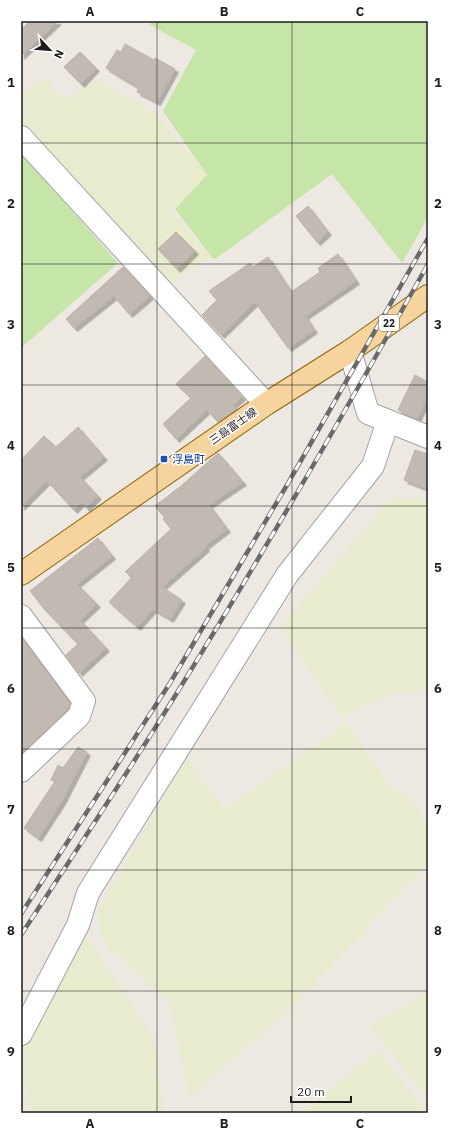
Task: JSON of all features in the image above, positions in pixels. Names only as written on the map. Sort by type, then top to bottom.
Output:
[{"type":"main road","name":"三島富士線","points":[[21,574],[266,404],[350,351],[428,296]]},
{"type":"street","points":[[21,137],[266,404]]},
{"type":"street","points":[[350,351],[368,413],[428,437]]},
{"type":"street","points":[[21,1034],[78,925],[88,893],[287,575],[373,466],[388,421]]},
{"type":"street","points":[[21,616],[84,700],[79,716],[21,771]]},
{"type":"green space","points":[[151,21],[428,21],[428,217],[402,263],[332,174],[214,260],[175,209],[207,175],[163,111],[196,50],[150,25]]},
{"type":"green space","points":[[44,77],[66,100],[96,79],[153,112],[208,175],[171,211],[210,256],[170,285],[21,127],[21,96]]},
{"type":"green space","points":[[21,153],[118,263],[21,348]]},
{"type":"green space","points":[[428,498],[428,691],[396,693],[341,716],[280,627],[390,499]]},
{"type":"green space","points":[[347,723],[391,789],[407,794],[428,824],[428,865],[281,1017],[189,1099],[170,1004],[103,943],[97,912],[187,758],[224,809]]},
{"type":"green space","points":[[87,936],[154,1039],[164,1113],[30,1113],[21,1054]]},
{"type":"green space","points":[[428,991],[428,1100],[370,1026]]},
{"type":"green space","points":[[379,1050],[427,1113],[300,1113]]},
{"type":"building","points":[[30,21],[58,21],[21,56],[21,30]]},
{"type":"building","points":[[125,44],[154,60],[155,58],[175,69],[157,102],[137,92],[139,88],[106,68],[117,50],[121,52]]},
{"type":"building","points":[[80,52],[96,68],[81,84],[64,67]]},
{"type":"building","points":[[308,206],[328,232],[317,242],[296,216]]},
{"type":"building","points":[[176,232],[195,251],[177,269],[158,249]]},
{"type":"building","points":[[338,254],[356,281],[305,316],[314,330],[288,348],[255,302],[221,335],[202,315],[217,300],[209,291],[250,263],[253,267],[268,257],[291,292],[320,272],[318,268]]},
{"type":"building","points":[[123,267],[150,296],[129,314],[114,296],[74,328],[66,319]]},
{"type":"building","points":[[205,356],[242,397],[233,405],[237,409],[218,422],[207,410],[176,439],[163,424],[191,398],[176,384]]},
{"type":"building","points":[[415,375],[428,382],[428,396],[417,419],[398,410]]},
{"type":"building","points":[[78,427],[104,457],[80,477],[98,496],[86,508],[82,502],[74,510],[47,481],[21,507],[21,460],[44,436],[56,447]]},
{"type":"building","points":[[415,450],[428,454],[428,489],[404,480]]},
{"type":"building","points":[[218,453],[243,482],[209,505],[227,529],[205,546],[206,548],[162,587],[182,600],[170,619],[153,609],[137,627],[109,602],[133,576],[125,572],[171,529],[163,519],[165,518],[155,506],[181,486]]},
{"type":"building","points":[[98,538],[112,556],[77,584],[97,604],[80,620],[106,648],[79,673],[66,655],[78,644],[45,610],[30,591]]},
{"type":"building","points":[[21,637],[70,703],[68,709],[21,754]]},
{"type":"building","points":[[78,747],[87,752],[62,801],[38,838],[24,828],[55,781],[51,780],[58,765],[63,768]]},
{"type":"railway","points":[[21,914],[170,683],[287,485],[428,238]]},
{"type":"railway","points":[[21,935],[103,809],[215,631],[308,475],[428,264]]},
{"type":"place","name":"浮島町","points":[[164,459]]}]
